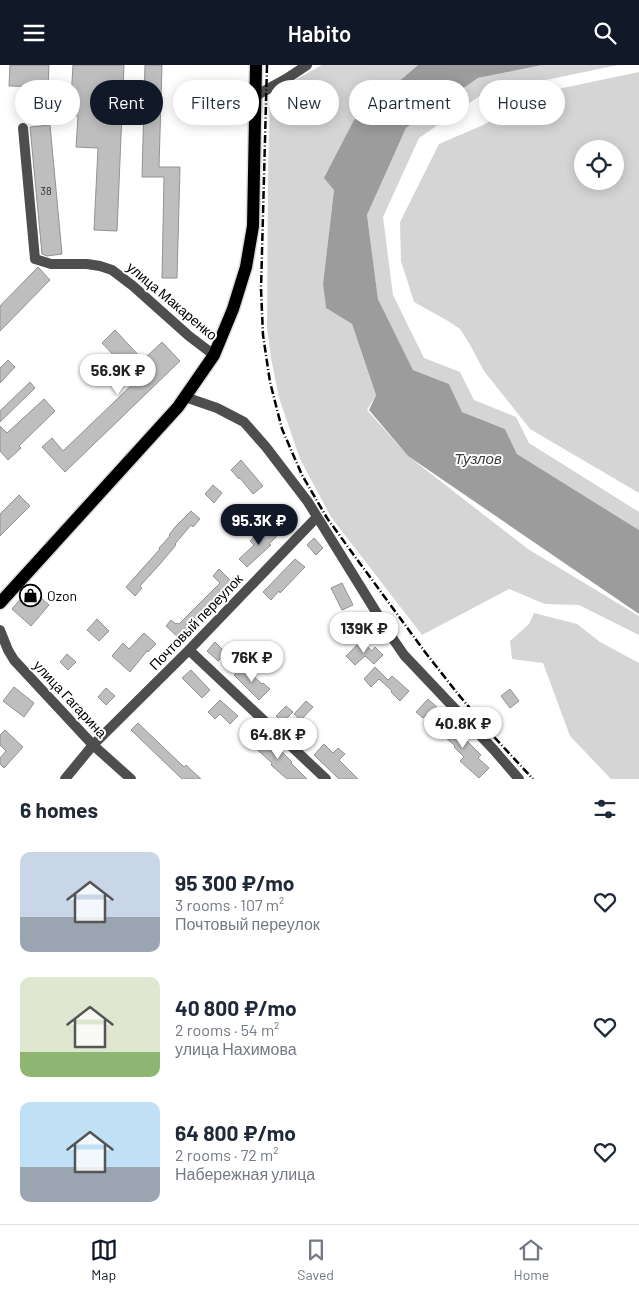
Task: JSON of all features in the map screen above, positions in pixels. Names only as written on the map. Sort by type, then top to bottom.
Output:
[{"type":"main road","name":"улица Макаренко","points":[[256,65],[256,80]]},
{"type":"main road","name":"улица Макаренко","points":[[0,603],[178,407],[214,355],[233,309],[246,267],[253,226],[256,125]]},
{"type":"street","points":[[259,94],[307,65]]},
{"type":"street","name":"улица Макаренко","points":[[23,128],[35,259],[51,264],[87,264],[112,270],[214,355]]},
{"type":"street","points":[[185,397],[217,408],[244,422],[308,502],[404,655],[519,779]]},
{"type":"street","name":"Почтовый переулок","points":[[65,779],[93,745],[189,650],[317,517]]},
{"type":"street","name":"улица Гагарина","points":[[0,630],[14,660],[93,745],[131,779]]},
{"type":"street","points":[[189,650],[326,779]]},
{"type":"shaded area","points":[[322,65],[418,65],[401,80],[349,80],[349,125],[353,125],[334,190],[323,284],[326,308],[352,324],[376,395],[367,410],[408,456],[528,549],[639,616],[639,635],[579,605],[545,604],[509,589],[422,635],[331,517],[300,459],[279,398],[267,328],[269,125],[339,125],[339,80],[295,80]]},
{"type":"shaded area","points":[[542,65],[618,65],[546,80],[479,80],[479,96],[469,103],[469,84],[478,78]]},
{"type":"shaded area","points":[[639,72],[639,493],[530,429],[484,371],[460,329],[414,302],[401,261],[400,222],[439,144],[483,125],[565,125],[565,88]]},
{"type":"shaded area","points":[[410,125],[438,125],[419,138],[383,217],[393,295],[424,358],[460,372],[474,400],[516,417],[529,443],[639,512],[639,530],[517,454],[505,429],[462,412],[449,384],[413,370],[378,299],[367,215],[406,128]]},
{"type":"shaded area","points":[[534,613],[577,624],[600,642],[639,663],[639,779],[611,779],[570,736],[543,663],[512,659],[510,641],[529,624]]},
{"type":"water","name":"Тузлов","points":[[418,65],[542,65],[478,78],[469,84],[469,80],[401,80]]},
{"type":"water","name":"Тузлов","points":[[351,125],[410,125],[406,128],[367,215],[378,299],[413,370],[449,384],[462,412],[505,429],[517,454],[639,530],[639,614],[408,456],[369,410],[376,395],[352,324],[326,308],[323,284],[334,190],[324,178]]},
{"type":"building","points":[[10,65],[49,65],[48,80],[15,80],[15,86],[9,86]]},
{"type":"building","points":[[73,65],[124,65],[123,80],[90,80],[90,125],[121,125],[117,231],[94,230],[98,148],[76,147],[77,125],[80,125],[80,80],[72,80]]},
{"type":"building","points":[[145,65],[162,65],[162,80],[145,80]]},
{"type":"building","points":[[50,125],[62,254],[47,256],[42,254],[30,127]]},
{"type":"building","points":[[143,125],[160,125],[159,167],[180,167],[177,278],[162,278],[164,177],[142,177]]},
{"type":"building","points":[[38,267],[50,280],[0,331],[0,306]]},
{"type":"building","points":[[115,330],[143,360],[162,342],[180,361],[65,472],[42,447],[52,438],[63,451],[137,380],[102,343]]},
{"type":"building","points":[[8,360],[15,367],[0,383],[0,368]]},
{"type":"building","points":[[30,382],[35,388],[0,422],[0,411]]},
{"type":"building","points":[[44,399],[55,411],[19,446],[21,448],[8,460],[0,451],[0,426],[7,433]]},
{"type":"building","points":[[241,460],[263,486],[253,494],[231,470]]},
{"type":"building","points":[[213,485],[222,493],[214,503],[205,494]]},
{"type":"building","points":[[19,495],[30,506],[0,536],[0,514]]},
{"type":"building","points":[[191,511],[200,519],[193,527],[191,525],[140,586],[142,588],[135,596],[126,587],[160,549],[176,526]]},
{"type":"building","points":[[270,527],[278,535],[269,544],[271,545],[247,567],[239,559],[254,545],[250,541],[258,532],[261,536]]},
{"type":"building","points":[[314,538],[323,548],[316,555],[307,545]]},
{"type":"building","points":[[295,559],[305,567],[271,600],[263,592]]},
{"type":"building","points":[[219,569],[233,583],[180,639],[166,626],[171,620],[179,624],[220,583],[213,576]]},
{"type":"building","points":[[342,583],[353,605],[342,610],[331,588]]},
{"type":"building","points":[[30,588],[49,605],[31,626],[12,609]]},
{"type":"building","points":[[357,617],[361,626],[350,632],[345,623]]},
{"type":"building","points":[[97,619],[109,631],[99,641],[87,630]]},
{"type":"building","points":[[144,633],[156,644],[147,651],[130,672],[112,656],[123,643],[129,649]]},
{"type":"building","points":[[361,641],[372,651],[375,647],[383,655],[374,664],[365,656],[355,665],[346,656]]},
{"type":"building","points":[[215,642],[226,653],[218,661],[207,651]]},
{"type":"building","points":[[67,654],[76,662],[68,670],[60,662]]},
{"type":"building","points":[[242,666],[270,689],[259,700],[234,675]]},
{"type":"building","points":[[375,667],[388,680],[392,676],[409,691],[400,701],[379,679],[371,687],[364,679]]},
{"type":"building","points":[[191,670],[210,690],[202,698],[182,678]]},
{"type":"building","points":[[14,687],[34,703],[24,717],[3,701]]},
{"type":"building","points":[[106,688],[115,696],[106,705],[98,697]]},
{"type":"building","points":[[510,689],[519,701],[510,708],[501,696]]},
{"type":"building","points":[[428,699],[439,709],[434,715],[430,711],[423,718],[416,712]]},
{"type":"building","points":[[220,700],[238,716],[230,724],[220,714],[215,719],[208,712]]},
{"type":"building","points":[[306,701],[313,707],[301,720],[294,714]]},
{"type":"building","points":[[286,706],[293,712],[283,722],[276,716]]},
{"type":"building","points":[[445,719],[481,755],[478,758],[489,768],[479,778],[460,761],[464,757],[455,746],[435,730]]},
{"type":"building","points":[[138,723],[184,767],[186,765],[201,779],[182,779],[131,730]]},
{"type":"building","points":[[307,725],[314,732],[304,742],[297,736]]},
{"type":"building","points":[[5,730],[23,747],[4,768],[0,764],[0,758],[6,751],[0,745],[0,735]]},
{"type":"building","points":[[260,734],[267,740],[263,744],[278,757],[282,752],[307,779],[287,779],[271,765],[272,763],[251,744]]},
{"type":"building","points":[[324,744],[333,753],[338,748],[345,754],[339,760],[358,779],[339,779],[314,755]]},
{"type":"railway","points":[[267,65],[261,289],[263,335],[270,382],[282,429],[302,475],[327,518],[458,694],[533,779]]},
{"type":"place","name":"Ozon","points":[[31,596]]}]
